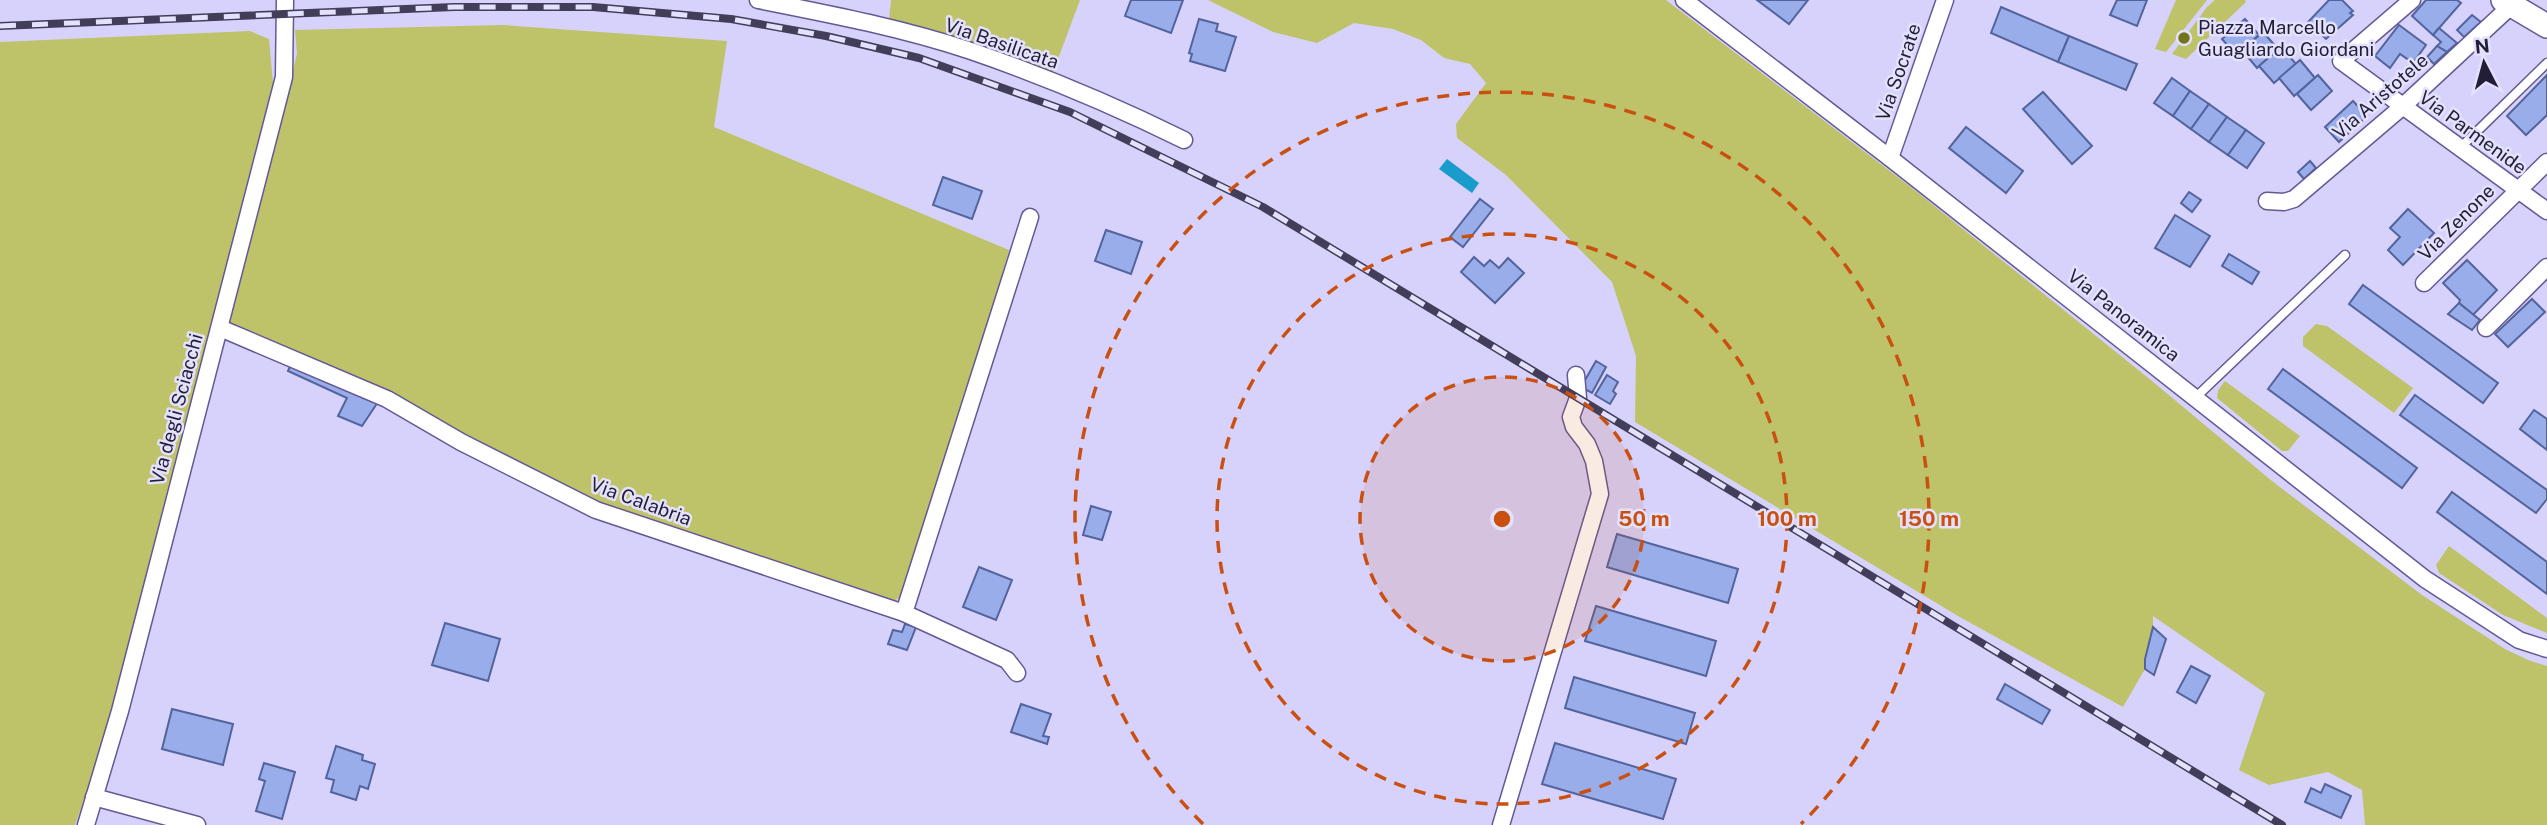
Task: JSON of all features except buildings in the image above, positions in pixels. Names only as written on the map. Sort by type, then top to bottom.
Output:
[{"type":"main road","points":[[2507,2],[2547,26]]},
{"type":"street","name":"Via degli Sciacchi","points":[[86,825],[120,711],[284,77],[285,0]]},
{"type":"street","name":"Via Basilicata","points":[[758,0],[866,22],[971,51],[1113,106],[1184,140]]},
{"type":"street","name":"Via Panoramica","points":[[1684,0],[1890,158],[2425,579],[2519,640],[2547,649]]},
{"type":"street","name":"Via Socrate","points":[[1890,158],[1945,0]]},
{"type":"street","name":"Via Parmenide","points":[[2412,0],[2341,61],[2547,211]]},
{"type":"street","name":"Via Aristotele","points":[[2267,201],[2284,202],[2294,199],[2402,107],[2507,2]]},
{"type":"street","name":"Via Zenone","points":[[2424,283],[2547,162]]},
{"type":"street","points":[[904,612],[1030,217]]},
{"type":"street","points":[[2486,328],[2547,267]]},
{"type":"street","name":"Via Calabria","points":[[220,328],[387,399],[461,442],[596,510],[904,612],[1007,660],[1017,673]]},
{"type":"street","points":[[1501,825],[1600,494],[1594,461],[1571,417],[1578,398],[1576,375]]},
{"type":"street","points":[[94,797],[197,825]]},
{"type":"lane","points":[[2461,147],[2547,63]]},
{"type":"lane","points":[[2195,398],[2345,255]]},
{"type":"green space","points":[[891,0],[1080,0],[1052,75],[889,20]]},
{"type":"green space","points":[[1208,0],[1666,0],[1912,188],[2272,481],[2422,595],[2505,649],[2547,666],[2547,825],[2365,825],[2362,790],[2328,772],[2269,785],[2239,770],[2265,693],[2153,616],[2145,669],[2123,707],[1958,616],[1635,422],[1636,356],[1612,282],[1506,175],[1457,138],[1456,124],[1486,83],[1470,64],[1444,58],[1421,40],[1393,29],[1354,23],[1317,43],[1273,32]]},
{"type":"green space","points":[[2176,0],[2207,0],[2166,52],[2155,49]]},
{"type":"green space","points":[[2215,0],[2246,2],[2186,59],[2172,54],[2207,7]]},
{"type":"green space","points":[[502,25],[727,41],[714,127],[1009,250],[902,597],[890,602],[808,571],[604,508],[235,329],[229,323],[297,54],[295,30]]},
{"type":"green space","points":[[250,31],[269,39],[273,83],[103,745],[75,825],[0,825],[0,42]]},
{"type":"green space","points":[[2316,324],[2327,326],[2413,388],[2394,413],[2303,346],[2303,337]]},
{"type":"green space","points":[[2225,381],[2300,436],[2288,451],[2282,451],[2217,398],[2218,390]]},
{"type":"green space","points":[[2449,546],[2547,618],[2547,633],[2503,615],[2439,573],[2436,565]]},
{"type":"water","points":[[1447,159],[1479,183],[1472,193],[1439,169]]},
{"type":"railway","points":[[0,26],[454,7],[593,7],[731,19],[826,36],[919,58],[1070,112],[1263,207],[2282,825]]},
{"type":"place","name":"Piazza Marcello Guagliardo Giordani","points":[[2184,38]]}]
